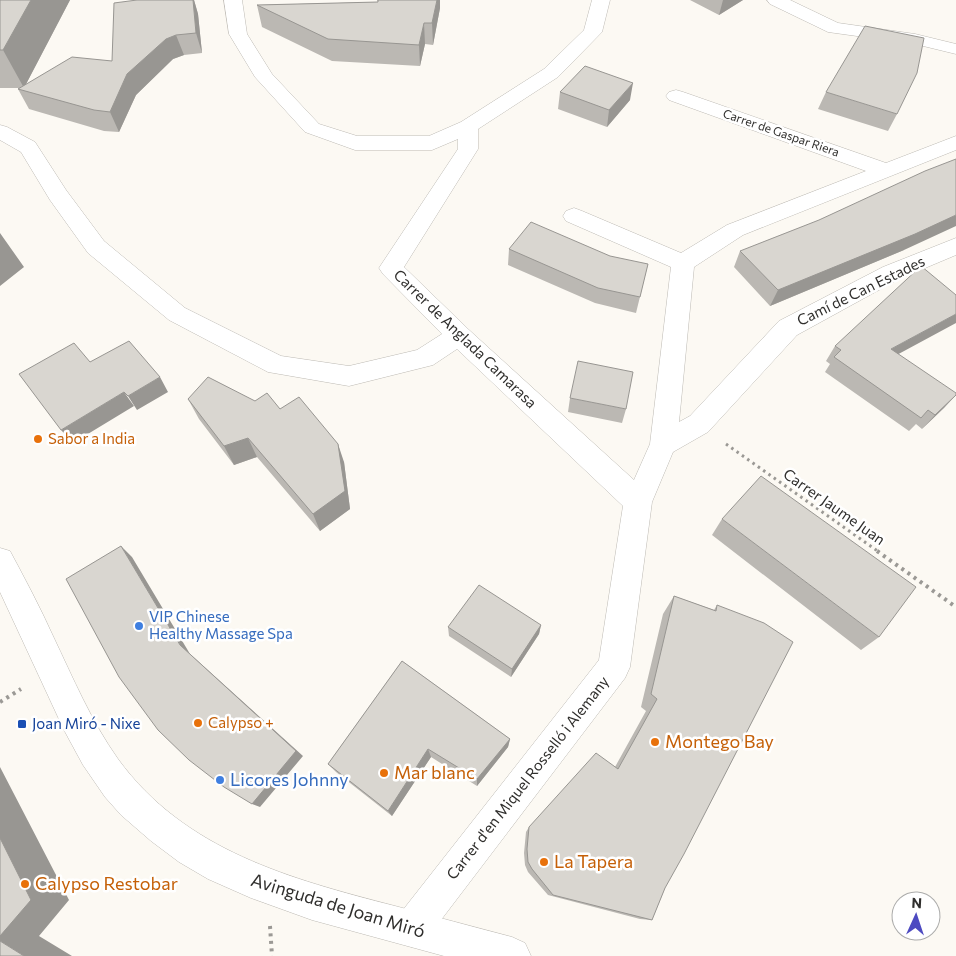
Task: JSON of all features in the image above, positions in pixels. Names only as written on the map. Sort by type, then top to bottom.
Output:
[{"type":"street","points":[[233,0],[238,34],[264,77],[312,128],[355,144],[432,143],[468,126],[551,73],[593,32],[601,0]]},
{"type":"street","points":[[776,0],[834,28],[915,39],[956,48]]},
{"type":"street","name":"Carrer de Gaspar Riera","points":[[676,96],[885,170]]},
{"type":"street","name":"Carrer de Anglada Camarasa","points":[[468,126],[468,149],[391,268],[458,336],[638,502]]},
{"type":"street","points":[[0,131],[28,147],[58,195],[96,247],[177,314],[277,365],[350,376],[424,358],[458,336]]},
{"type":"street","points":[[574,216],[683,264],[735,230],[956,143]]},
{"type":"street","name":"Camí de Can Estades","points":[[663,444],[699,424],[788,328],[891,273],[956,246]]},
{"type":"street","name":"Carrer d'en Miquel Rosselló i Alemany","points":[[412,928],[614,667],[638,502],[663,444],[683,264]]},
{"type":"street","name":"Avinguda de Joan Miró","points":[[0,561],[41,644],[61,690],[86,738],[117,785],[146,815],[181,843],[221,868],[267,888],[341,911],[412,928],[512,956]]},
{"type":"path","name":"Carrer Jaume Juan","points":[[699,424],[956,608]]},
{"type":"building","points":[[0,0],[31,0],[3,50],[0,50]]},
{"type":"building","points":[[137,0],[193,0],[196,33],[176,35],[166,39],[127,74],[110,112],[94,110],[18,89],[72,57],[112,61],[114,3]]},
{"type":"building","points":[[378,0],[437,0],[432,23],[424,23],[419,45],[328,39],[257,5],[378,2]]},
{"type":"building","points":[[865,26],[924,38],[917,73],[897,114],[826,92]]},
{"type":"building","points":[[585,66],[633,83],[609,110],[560,92]]},
{"type":"building","points":[[956,159],[956,215],[915,234],[778,290],[740,251],[819,220],[925,171]]},
{"type":"building","points":[[531,222],[610,256],[648,264],[640,297],[598,288],[509,249]]},
{"type":"building","points":[[921,266],[956,295],[956,314],[891,349],[956,393],[956,395],[935,415],[928,410],[921,418],[834,357],[841,350],[835,346]]},
{"type":"building","points":[[129,341],[160,377],[128,396],[124,392],[61,430],[19,374],[74,343],[90,362]]},
{"type":"building","points":[[578,361],[633,372],[626,409],[570,398]]},
{"type":"building","points":[[208,377],[255,401],[267,393],[280,409],[299,397],[338,444],[345,491],[313,514],[248,438],[224,446],[188,399]]},
{"type":"building","points":[[761,476],[916,587],[879,637],[722,519]]},
{"type":"building","points":[[121,546],[180,645],[296,751],[252,804],[224,787],[189,760],[158,730],[119,677],[66,579]]},
{"type":"building","points":[[479,585],[541,625],[512,669],[448,627]]},
{"type":"building","points":[[674,596],[716,611],[717,605],[764,623],[793,642],[665,888],[652,920],[553,895],[528,862],[527,849],[529,827],[596,753],[618,769],[657,699],[651,694]]},
{"type":"building","points":[[402,661],[510,739],[477,779],[428,749],[388,811],[328,764]]},
{"type":"building","points":[[0,838],[31,900],[0,936]]},
{"type":"building","points":[[0,941],[24,956],[0,956]]},
{"type":"place","name":"Sabor a India","points":[[38,439]]},
{"type":"place","name":"VIP Chinese Healthy Massage Spa","points":[[139,626]]},
{"type":"place","name":"Calypso +","points":[[198,723]]},
{"type":"place","name":"Joan Miró - Nixe","points":[[22,724]]},
{"type":"place","name":"Montego Bay","points":[[655,742]]},
{"type":"place","name":"Mar blanc","points":[[384,773]]},
{"type":"place","name":"Licores Johnny","points":[[220,780]]},
{"type":"place","name":"La Tapera","points":[[544,862]]},
{"type":"place","name":"Calypso Restobar","points":[[25,884]]}]
